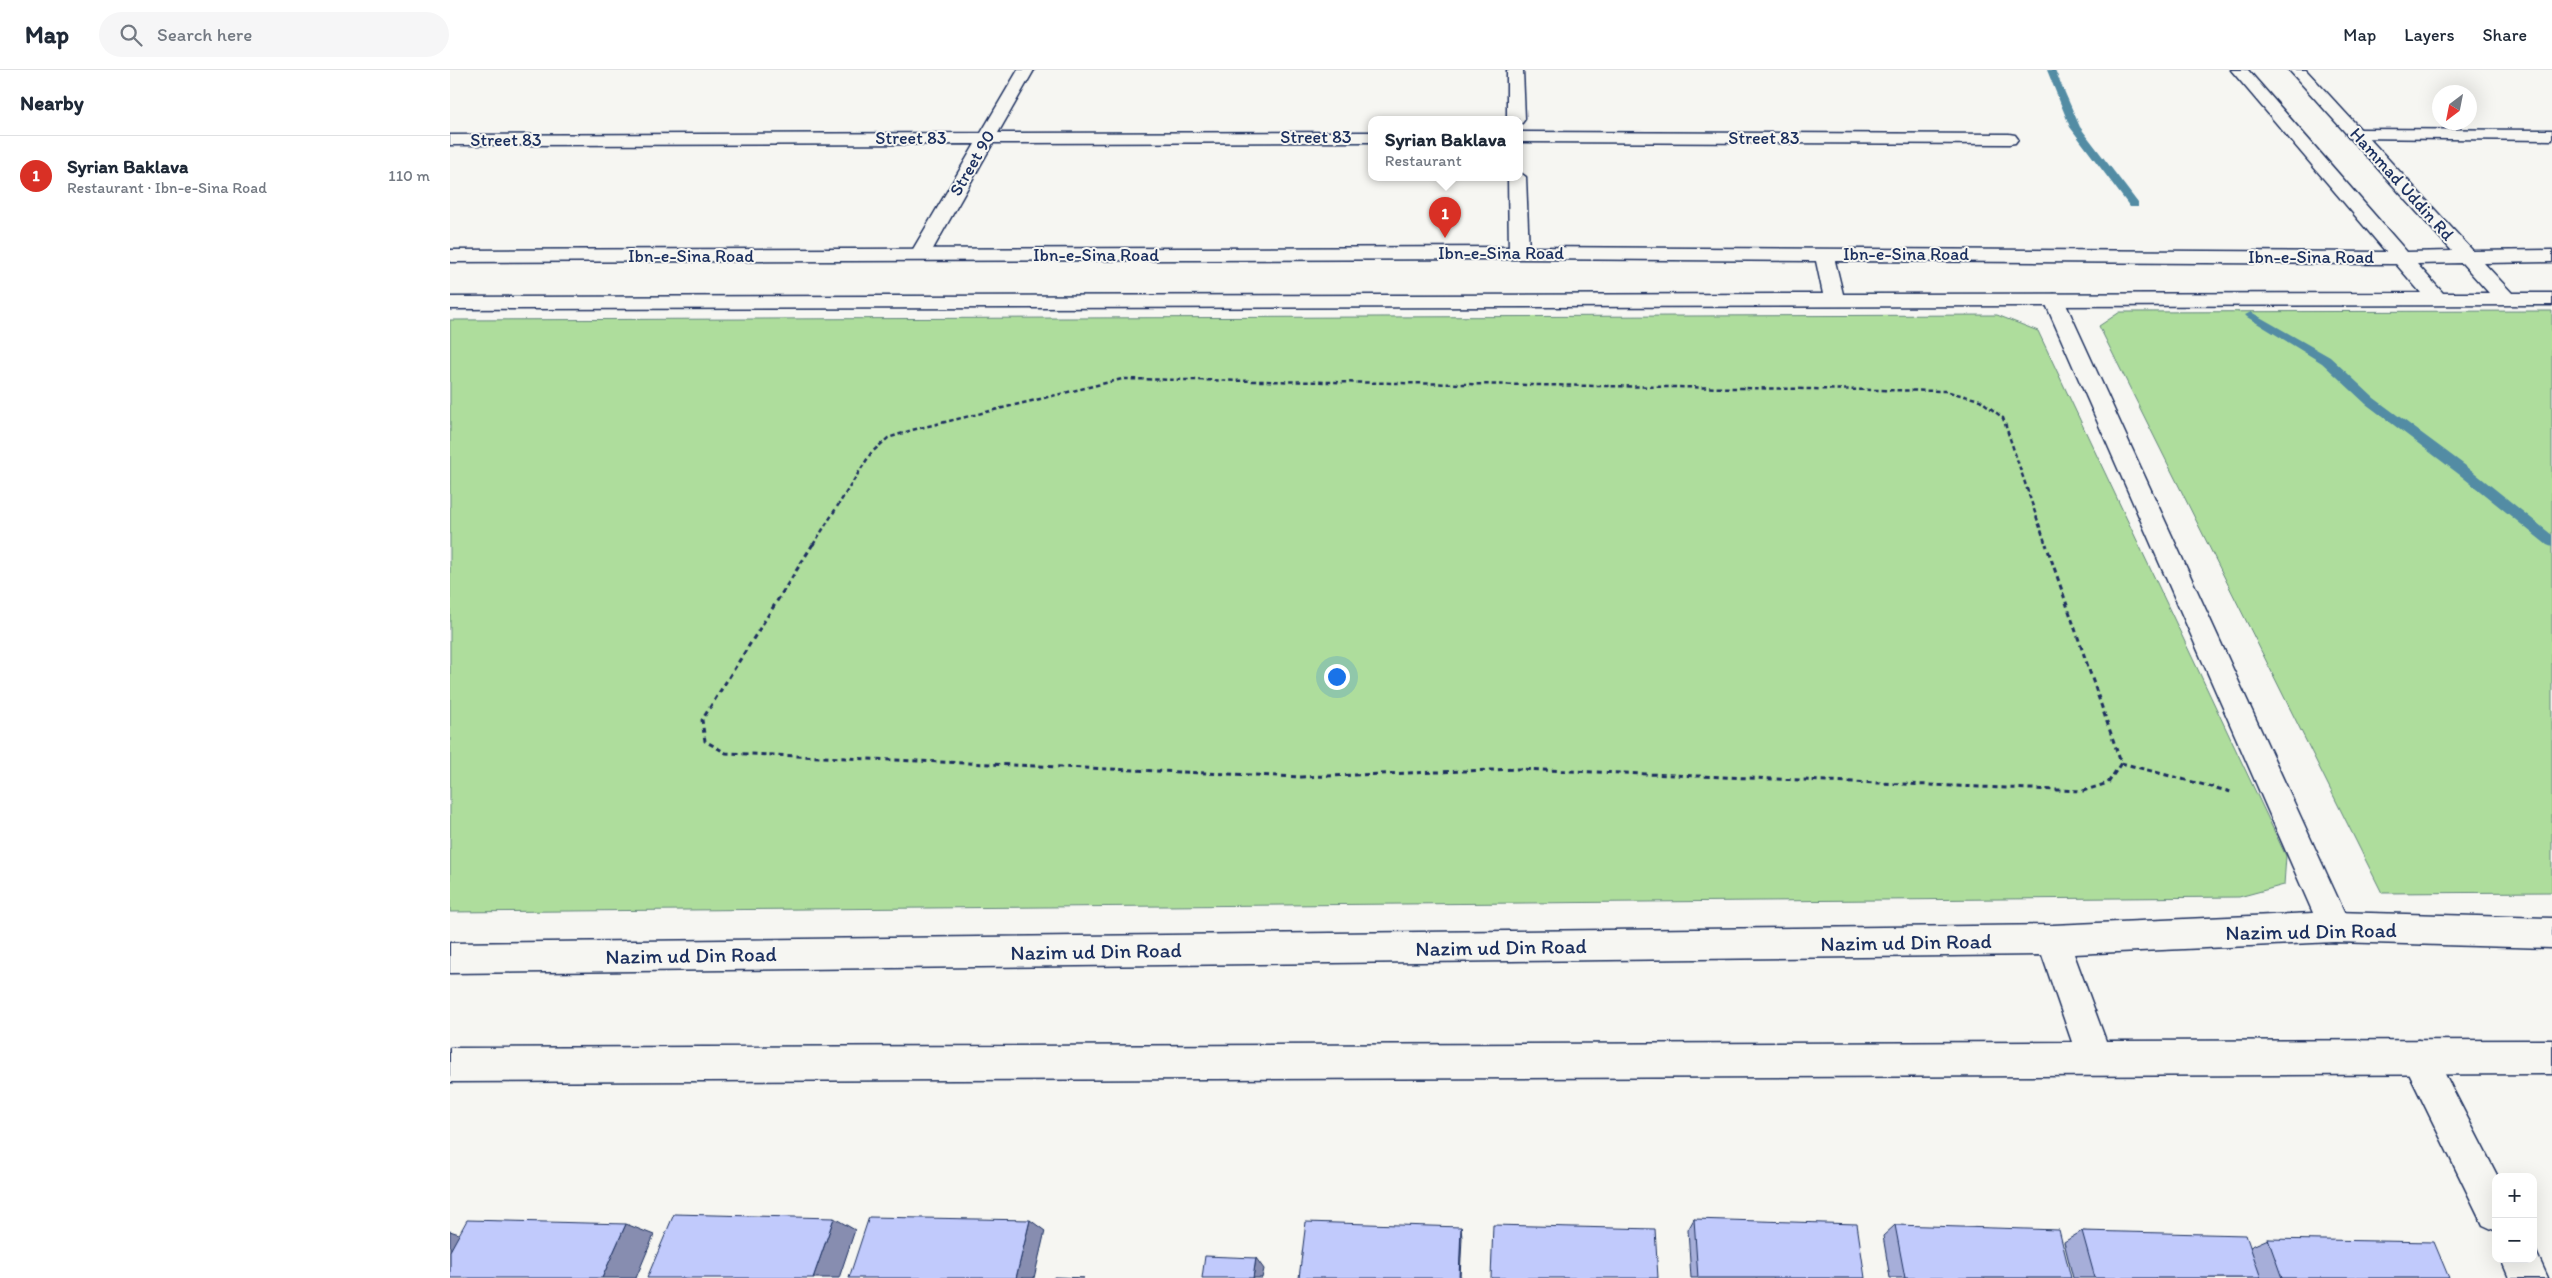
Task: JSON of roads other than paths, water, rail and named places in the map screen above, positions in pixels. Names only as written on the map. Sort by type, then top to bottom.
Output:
[{"type":"main road","name":"Street 90","points":[[919,256],[1026,70]]},
{"type":"main road","points":[[1516,70],[1516,116]]},
{"type":"main road","points":[[2239,70],[2437,299]]},
{"type":"main road","name":"Hammad Uddin Rd","points":[[2297,70],[2506,299]]},
{"type":"main road","points":[[2355,134],[2552,135]]},
{"type":"main road","name":"Street 83","points":[[450,140],[1368,137]]},
{"type":"main road","name":"Street 83","points":[[1523,137],[2009,139]]},
{"type":"main road","points":[[1517,181],[1519,253]]},
{"type":"main road","name":"Ibn-e-Sina Road","points":[[450,256],[1519,253],[2401,258],[2552,256]]},
{"type":"main road","points":[[1824,254],[1834,300]]},
{"type":"main road","name":"Ibn-e-Sina Road","points":[[450,303],[2552,299]]},
{"type":"main road","points":[[2054,300],[2335,927]]},
{"type":"main road","name":"Nazim ud Din Road","points":[[450,958],[2053,940],[2335,927],[2552,933]]},
{"type":"main road","points":[[2053,940],[2095,1059]]},
{"type":"main road","points":[[2418,1057],[2492,1204]]},
{"type":"main road","points":[[450,1065],[2552,1057]]},
{"type":"main road","points":[[2522,1263],[2529,1278]]},
{"type":"waterway","points":[[2051,70],[2075,127],[2134,205]]},
{"type":"waterway","points":[[2251,315],[2326,360],[2370,401],[2465,472],[2552,542]]},
{"type":"place","name":"Syrian Baklava","points":[[1445,238]]}]
